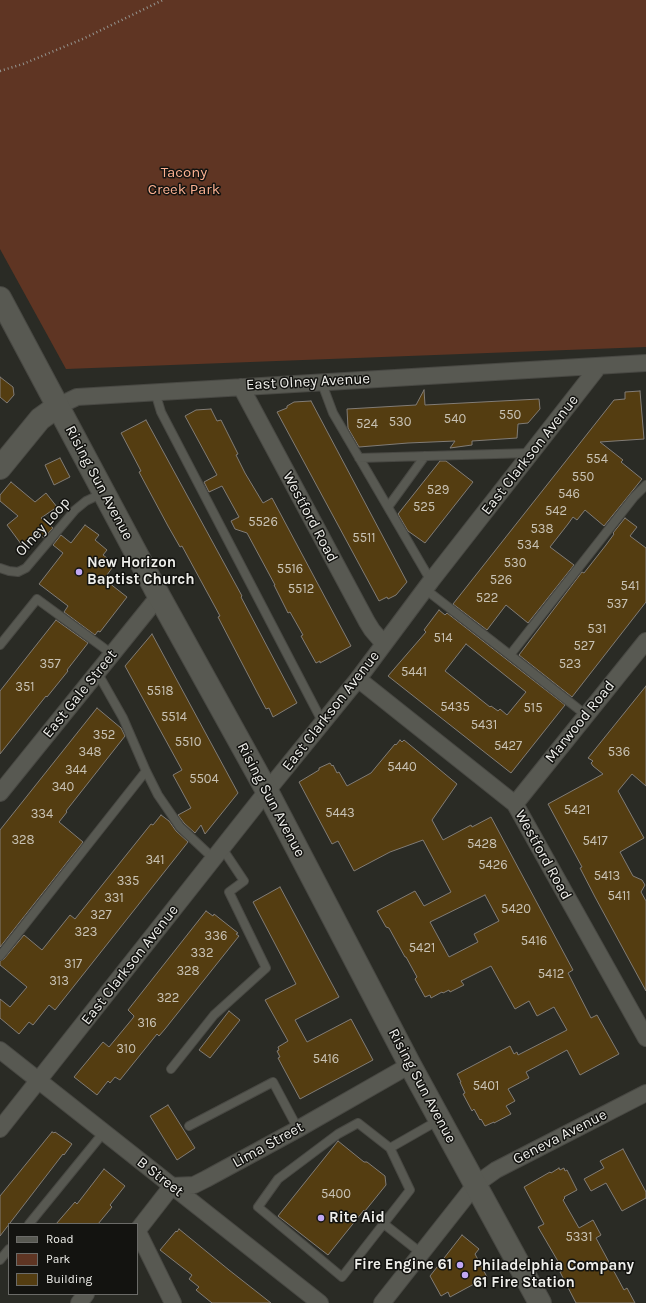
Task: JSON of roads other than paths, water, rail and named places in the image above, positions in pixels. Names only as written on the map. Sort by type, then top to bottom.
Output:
[{"type":"main road","name":"Rising Sun Avenue","points":[[3,311],[58,406],[159,596],[267,791],[410,1065],[540,1303]]},
{"type":"main road","name":"East Olney Avenue","points":[[0,468],[40,418],[58,406]]},
{"type":"street","name":"East Olney Avenue","points":[[58,406],[77,396],[646,363]]},
{"type":"street","name":"East Clarkson Avenue","points":[[0,1128],[267,791],[358,679],[428,585],[599,366]]},
{"type":"street","name":"Westford Road","points":[[241,386],[367,622],[384,644]]},
{"type":"street","name":"East Gale Street","points":[[0,793],[159,596]]},
{"type":"street","name":"Marwood Road","points":[[515,804],[646,640]]},
{"type":"street","name":"Westford Road","points":[[358,679],[515,804],[646,1038]]},
{"type":"street","name":"B Street","points":[[0,1050],[320,1303]]},
{"type":"street","name":"Lima Street","points":[[172,1186],[194,1185],[298,1129],[410,1065]]},
{"type":"street","name":"Geneva Avenue","points":[[382,1303],[475,1185],[496,1170],[646,1093]]},
{"type":"street","points":[[138,1229],[172,1186]]},
{"type":"street","points":[[138,1232],[173,1303]]},
{"type":"street","points":[[79,1303],[85,1295]]},
{"type":"lane","points":[[321,382],[333,413],[388,506],[428,585],[510,655],[586,715]]},
{"type":"lane","points":[[155,392],[161,412],[323,723]]},
{"type":"lane","points":[[359,458],[531,453]]},
{"type":"lane","points":[[388,506],[425,456]]},
{"type":"lane","points":[[510,655],[634,497],[646,485]]},
{"type":"lane","name":"Olney Loop","points":[[0,568],[18,572],[26,568],[75,510],[86,501],[104,492]]},
{"type":"lane","points":[[0,645],[37,599],[112,654]]},
{"type":"lane","points":[[98,672],[124,718],[146,771],[158,795],[180,827],[218,853],[244,881],[229,892],[266,968],[214,1015],[170,1070]]},
{"type":"lane","points":[[0,956],[146,771]]},
{"type":"lane","points":[[189,1126],[274,1082],[298,1129]]},
{"type":"lane","points":[[390,1148],[440,1119]]},
{"type":"lane","points":[[358,1123],[390,1148],[410,1190],[384,1224],[342,1277],[258,1207],[278,1178],[338,1134],[358,1123]]},
{"type":"lane","points":[[30,1223],[104,1132]]},
{"type":"lane","points":[[384,1224],[421,1253]]},
{"type":"lane","points":[[0,1260],[8,1250]]},
{"type":"place","name":"New Horizon Baptist Church","points":[[79,572]]},
{"type":"place","name":"Rite Aid","points":[[321,1218]]},
{"type":"place","name":"Fire Engine 61","points":[[460,1265]]},
{"type":"place","name":"Philadelphia Company 61 Fire Station","points":[[465,1275]]},
{"type":"park label","name":"Tacony Creek Park","points":[[184,182]]}]
